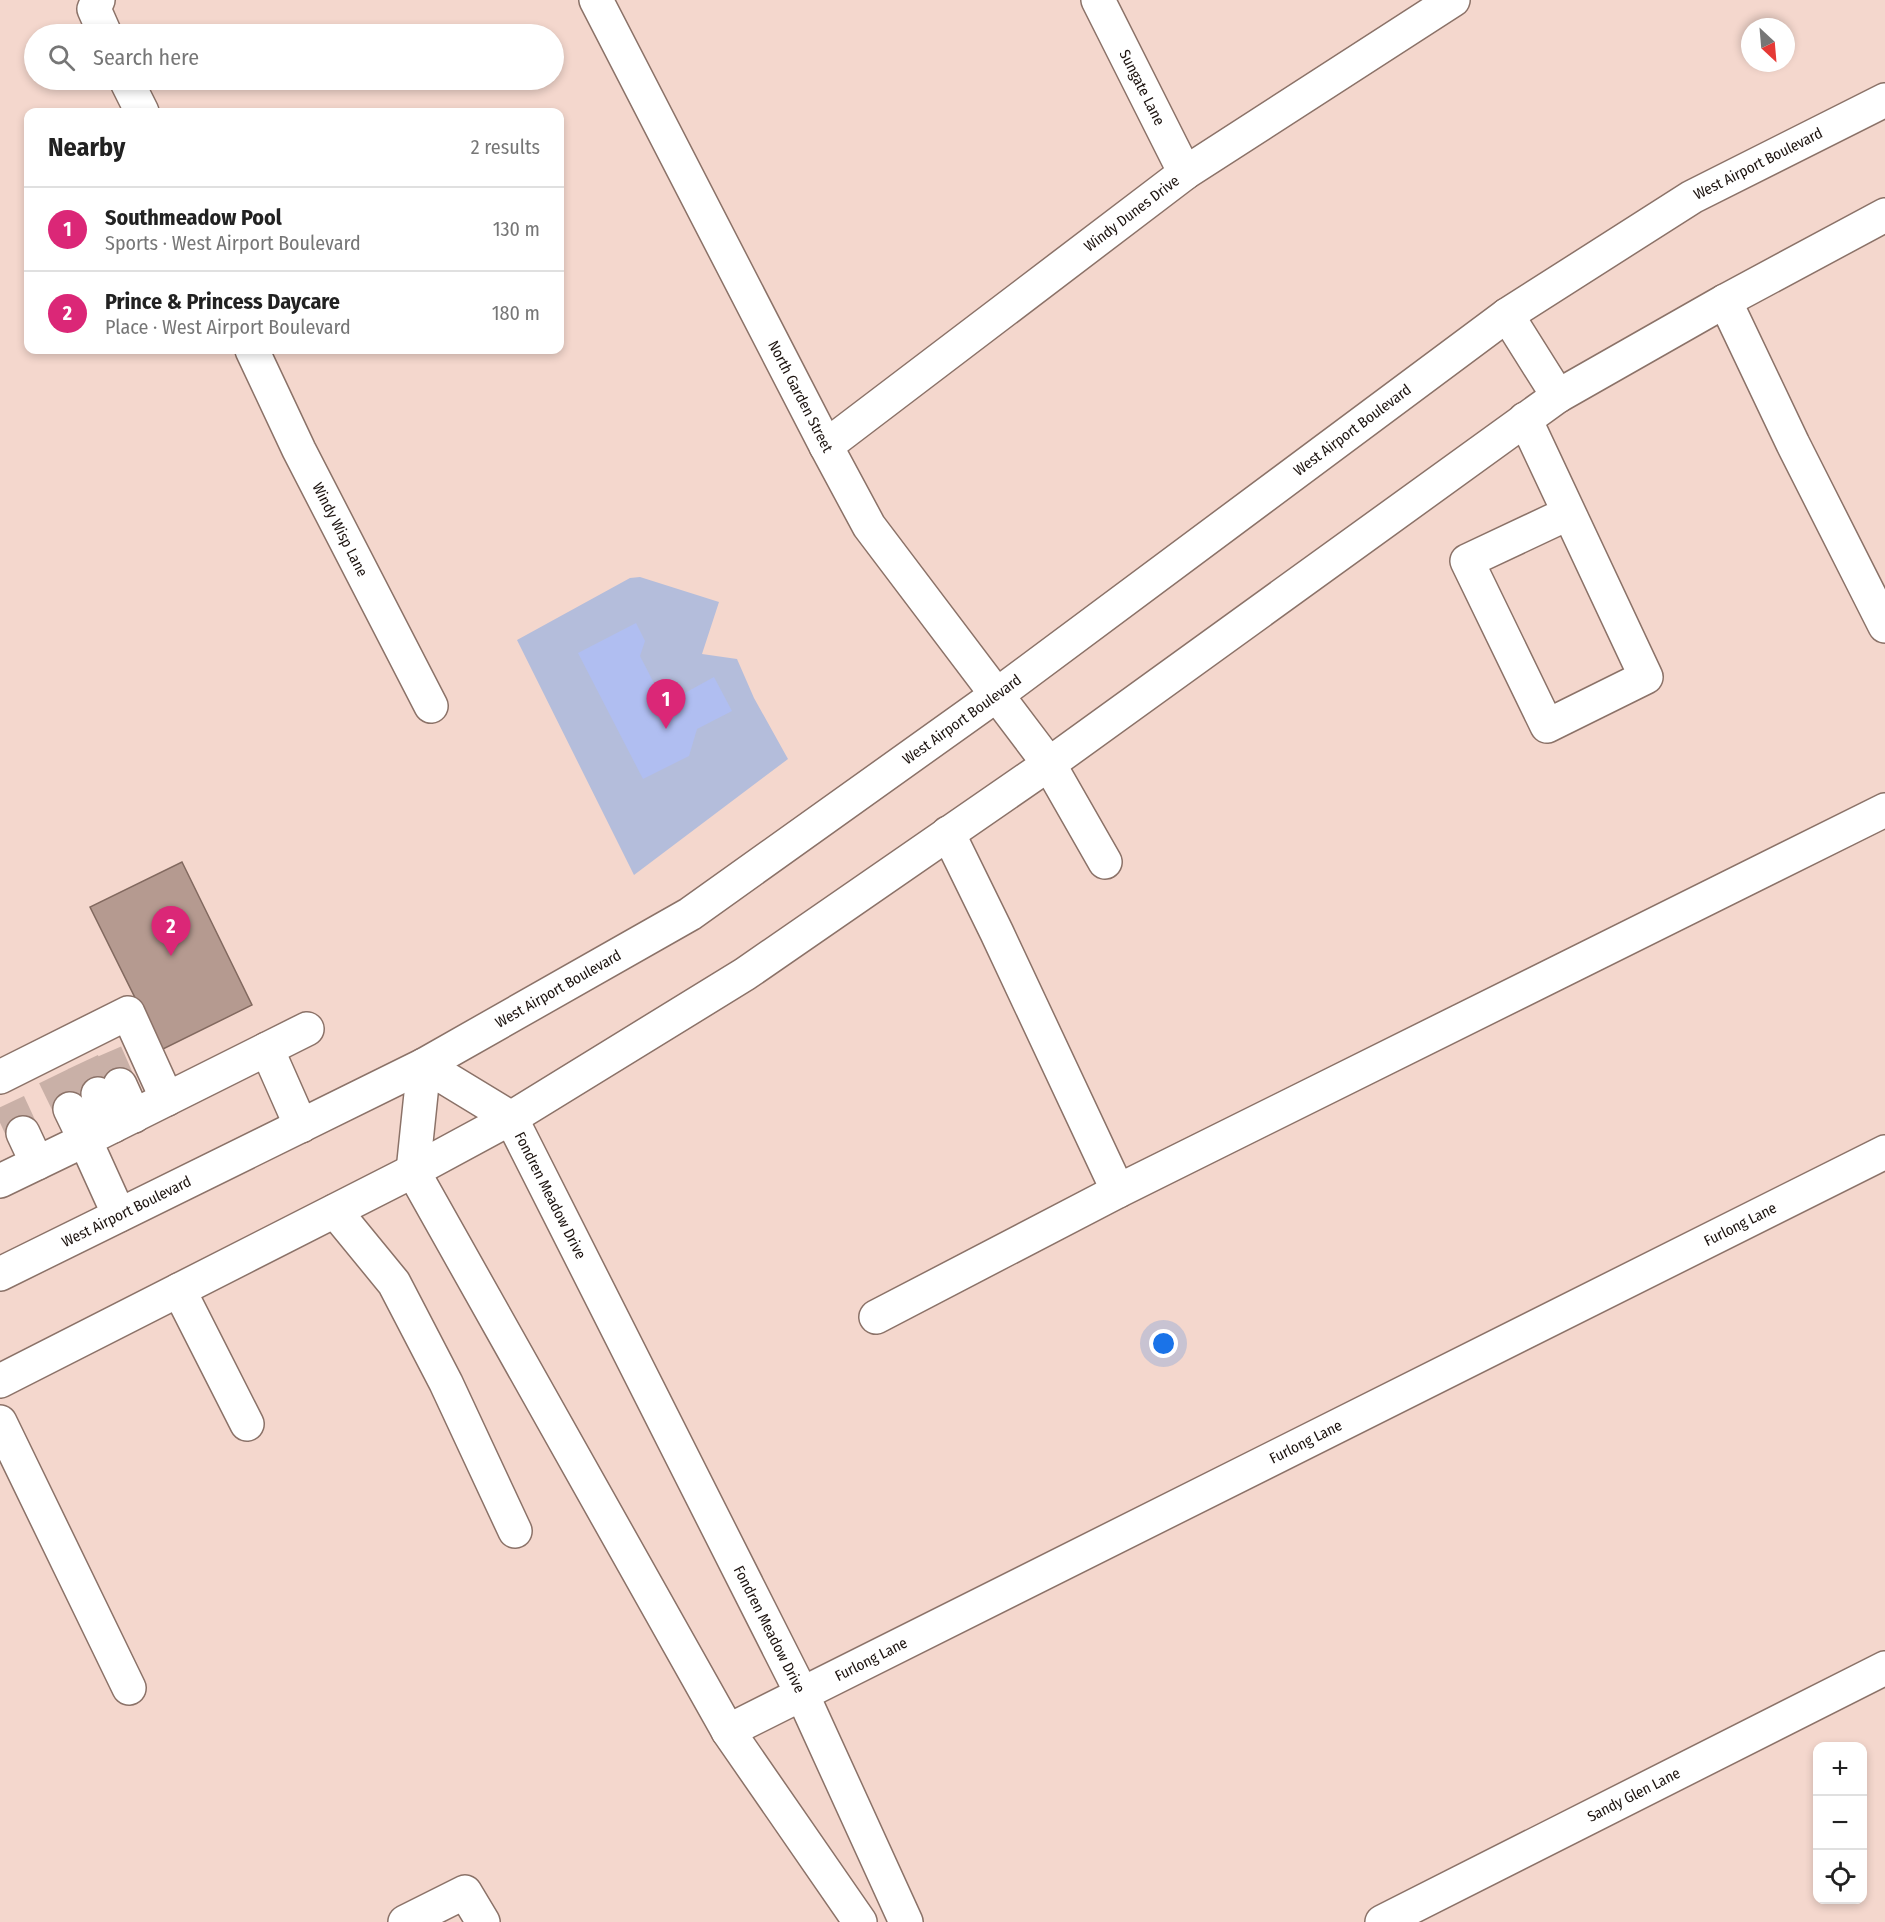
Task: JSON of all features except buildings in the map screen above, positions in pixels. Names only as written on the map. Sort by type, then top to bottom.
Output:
[{"type":"street","points":[[98,0],[94,9],[101,24]]},
{"type":"street","name":"North Garden Street","points":[[596,0],[826,446],[870,526],[1049,764],[1105,862]]},
{"type":"street","name":"Sungate Lane","points":[[1098,0],[1185,173]]},
{"type":"street","name":"Windy Dunes Drive","points":[[826,446],[1185,173],[1453,0]]},
{"type":"street","points":[[131,90],[140,108]]},
{"type":"street","name":"West Airport Boulevard","points":[[0,1274],[424,1065],[690,914],[998,694],[1507,315],[1692,197],[1885,100]]},
{"type":"street","points":[[0,1381],[413,1171],[510,1119],[745,974],[1049,764],[1558,396],[1725,301],[1885,215]]},
{"type":"street","points":[[1725,301],[1793,444],[1885,626]]},
{"type":"street","points":[[1507,315],[1558,396]]},
{"type":"street","name":"Windy Wisp Lane","points":[[254,354],[299,450],[431,706]]},
{"type":"street","points":[[1525,419],[1646,677],[1547,726],[1467,561],[1569,513]]},
{"type":"street","points":[[876,1317],[1118,1191],[1885,810]]},
{"type":"street","points":[[948,833],[998,933],[1118,1191]]},
{"type":"street","points":[[3,1088],[89,1046],[128,1013],[167,1099]]},
{"type":"street","points":[[11,1170],[111,1127],[307,1029]]},
{"type":"street","points":[[267,1049],[302,1126]]},
{"type":"street","points":[[424,1065],[413,1171],[728,1731],[860,1922]]},
{"type":"street","name":"Fondren Meadow Drive","points":[[424,1065],[510,1119],[802,1694],[906,1922]]},
{"type":"street","points":[[111,1127],[96,1096],[111,1127],[119,1215]]},
{"type":"street","points":[[11,1170],[22,1133]]},
{"type":"street","name":"Furlong Lane","points":[[728,1731],[1885,1152]]},
{"type":"street","points":[[335,1211],[394,1283],[446,1383],[515,1531]]},
{"type":"street","points":[[179,1290],[247,1424]]},
{"type":"street","points":[[0,1422],[129,1688]]},
{"type":"street","name":"Sandy Glen Lane","points":[[1382,1922],[1885,1668]]},
{"type":"street","points":[[405,1922],[465,1892],[483,1922]]},
{"type":"shaded area","points":[[640,577],[719,602],[702,654],[737,659],[754,698],[788,759],[634,875],[517,640],[630,578]]},
{"type":"water","points":[[636,623],[645,641],[640,656],[656,687],[683,694],[714,677],[732,711],[697,729],[689,756],[643,779],[578,653]]},
{"type":"tunnel","points":[[106,1053],[120,1085]]},
{"type":"tunnel","points":[[83,1062],[98,1094]]},
{"type":"tunnel","points":[[54,1076],[70,1109]]},
{"type":"tunnel","points":[[9,1103],[23,1133]]},
{"type":"place","name":"Southmeadow Pool","points":[[666,729]]},
{"type":"place","name":"Prince & Princess Daycare","points":[[171,956]]}]
